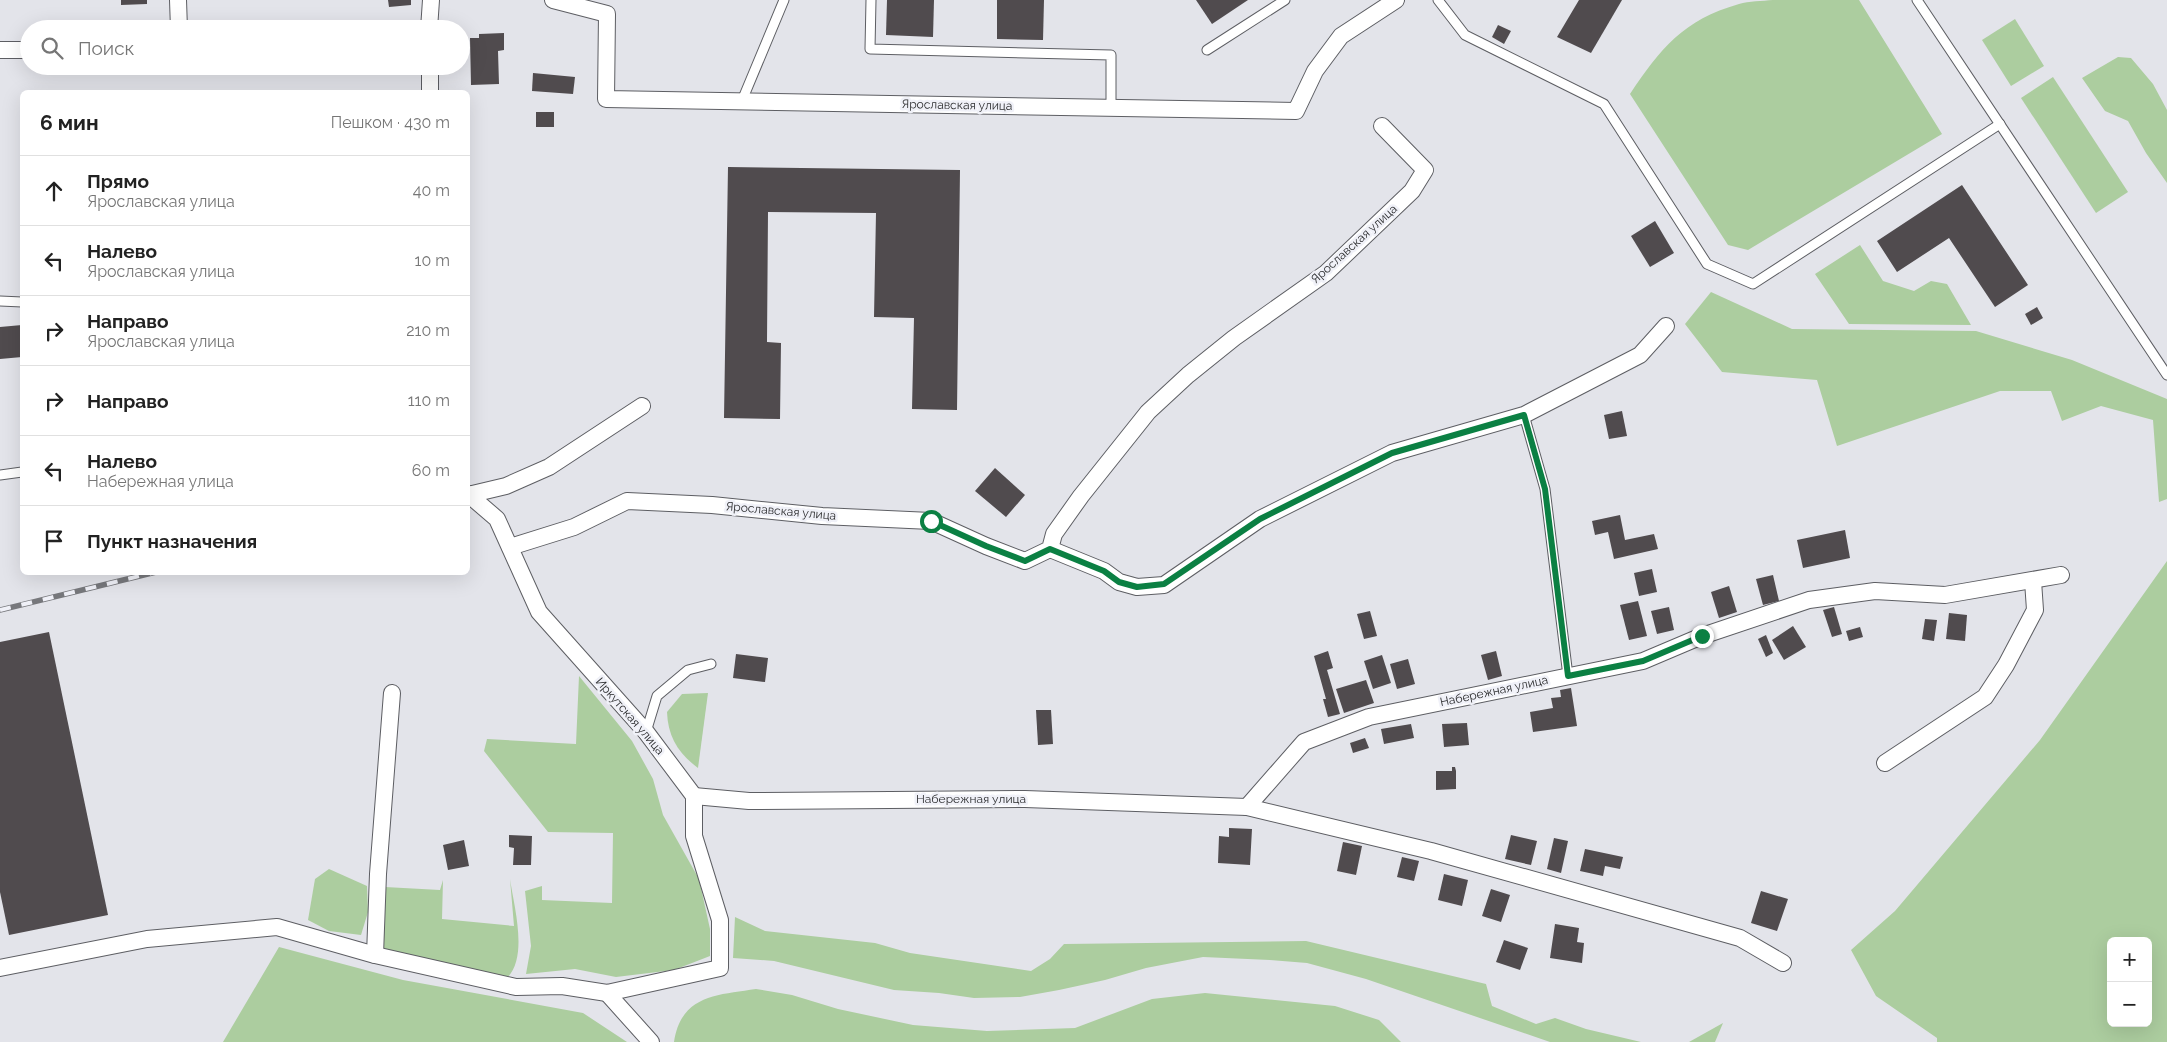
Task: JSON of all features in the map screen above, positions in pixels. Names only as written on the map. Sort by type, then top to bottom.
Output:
[{"type":"street","points":[[178,0],[178,20]]},
{"type":"street","points":[[430,20],[431,0]]},
{"type":"street","name":"Ярославская улица","points":[[553,0],[607,14],[606,100],[1296,111],[1315,70],[1341,36],[1396,0]]},
{"type":"street","points":[[0,50],[20,50]]},
{"type":"street","points":[[430,75],[430,90]]},
{"type":"street","name":"Ярославская улица","points":[[510,546],[574,527],[627,501],[712,505],[822,516],[931,521],[1025,561],[1050,549],[1054,534],[1148,412],[1188,375],[1234,338],[1326,273],[1412,191],[1425,170],[1382,126]]},
{"type":"street","points":[[1050,549],[1104,571],[1119,582],[1137,587],[1164,584],[1260,519],[1392,453],[1524,415],[1640,356],[1666,326]]},
{"type":"street","points":[[470,495],[506,486],[549,467],[642,406]]},
{"type":"street","name":"Иркутская улица","points":[[470,497],[497,519],[539,612],[646,732],[694,796]]},
{"type":"street","name":"Набережная улица","points":[[1247,807],[1304,742],[1369,717],[1643,661],[1702,636],[1809,600],[1875,591],[1945,595],[2033,582],[2061,575]]},
{"type":"street","points":[[1885,763],[1986,697],[2006,665],[2035,610],[2033,582]]},
{"type":"street","points":[[375,955],[378,874],[392,692]]},
{"type":"street","points":[[0,968],[147,940],[277,927],[375,955],[516,987],[562,986],[607,993],[720,968],[720,920],[694,836],[694,796]]},
{"type":"street","name":"Набережная улица","points":[[694,796],[749,801],[1025,799],[1247,807],[1431,851],[1740,938],[1783,963]]},
{"type":"street","points":[[607,993],[651,1042]]},
{"type":"lane","points":[[741,103],[784,0]]},
{"type":"lane","points":[[871,0],[870,49],[1111,55],[1111,108]]},
{"type":"lane","points":[[1207,50],[1285,0]]},
{"type":"lane","points":[[1438,0],[1465,35],[1604,104],[1707,264],[1753,284],[2000,124]]},
{"type":"lane","points":[[1917,0],[2167,375]]},
{"type":"lane","points":[[0,301],[20,302]]},
{"type":"lane","points":[[1524,415],[1545,489],[1568,676]]},
{"type":"lane","points":[[0,475],[20,472]]},
{"type":"lane","points":[[646,732],[657,696],[688,670],[711,664]]},
{"type":"green space","points":[[1773,0],[1859,0],[1942,134],[1748,250],[1728,245],[1630,94],[1663,50],[1688,27],[1703,18],[1739,4]]},
{"type":"green space","points":[[2015,19],[2044,66],[2011,86],[1982,40]]},
{"type":"green space","points":[[2118,57],[2131,58],[2153,84],[2167,110],[2167,183],[2146,153],[2128,121],[2105,111],[2082,78]]},
{"type":"green space","points":[[2053,77],[2128,192],[2096,213],[2021,98]]},
{"type":"green space","points":[[1860,245],[1883,281],[1914,291],[1931,281],[1947,284],[1971,325],[1849,324],[1815,274]]},
{"type":"green space","points":[[1711,292],[1792,329],[1976,331],[2072,360],[2167,399],[2167,499],[2159,502],[2153,420],[2101,406],[2062,421],[2051,391],[2000,391],[1837,446],[1817,380],[1722,372],[1685,324]]},
{"type":"green space","points":[[2167,561],[2167,1042],[1937,1042],[1937,1038],[1876,996],[1851,950],[1895,911],[2040,740]]},
{"type":"green space","points":[[579,676],[632,741],[653,779],[663,815],[699,879],[710,929],[710,956],[674,970],[616,977],[575,969],[526,974],[531,946],[525,891],[542,886],[542,900],[612,903],[613,833],[548,832],[484,751],[487,739],[576,744]]},
{"type":"green space","points":[[708,693],[698,768],[675,744],[669,729],[667,712],[682,694]]},
{"type":"green space","points":[[329,869],[367,886],[368,912],[361,935],[329,931],[308,920],[315,879]]},
{"type":"green space","points":[[510,879],[517,917],[518,946],[513,970],[506,979],[407,957],[383,948],[385,887],[440,890],[443,880],[442,919],[514,926]]},
{"type":"green space","points":[[735,917],[765,931],[875,943],[910,953],[1031,971],[1050,959],[1064,944],[1306,941],[1486,984],[1492,1006],[1536,1024],[1555,1018],[1586,1029],[1641,1042],[1550,1042],[1366,979],[1307,963],[1270,960],[1203,957],[1146,968],[1105,980],[1020,997],[974,998],[894,990],[774,961],[733,958]]},
{"type":"green space","points":[[279,947],[403,980],[583,1013],[627,1042],[223,1042]]},
{"type":"green space","points":[[756,989],[792,995],[838,1009],[913,1025],[987,1031],[1075,1028],[1152,999],[1205,993],[1335,1006],[1379,1020],[1401,1042],[674,1042],[678,1026],[684,1015],[693,1006],[715,996]]},
{"type":"green space","points":[[1723,1023],[1715,1042],[1689,1042]]},
{"type":"building","points":[[121,0],[147,0],[147,4],[121,5]]},
{"type":"building","points":[[388,0],[411,0],[411,5],[389,7]]},
{"type":"building","points":[[887,0],[934,0],[933,37],[886,35]]},
{"type":"building","points":[[997,0],[1044,0],[1043,40],[997,39]]},
{"type":"building","points":[[1196,0],[1248,0],[1212,24]]},
{"type":"building","points":[[1579,0],[1622,0],[1591,53],[1557,37]]},
{"type":"building","points":[[1498,25],[1511,31],[1504,44],[1492,37]]},
{"type":"building","points":[[504,33],[504,50],[498,51],[499,84],[471,85],[470,38],[479,38],[479,34]]},
{"type":"building","points":[[533,73],[575,77],[573,94],[532,91]]},
{"type":"building","points":[[536,112],[554,112],[554,127],[536,127]]},
{"type":"building","points":[[728,167],[960,170],[957,410],[912,409],[914,318],[874,317],[876,213],[768,212],[767,342],[781,343],[780,419],[724,418]]},
{"type":"building","points":[[1962,185],[2028,285],[1995,307],[1949,238],[1897,272],[1877,241]]},
{"type":"building","points":[[1655,221],[1674,253],[1650,267],[1631,236]]},
{"type":"building","points":[[2037,307],[2043,318],[2031,325],[2025,314]]},
{"type":"building","points":[[20,325],[20,357],[0,359],[0,327]]},
{"type":"building","points":[[1622,411],[1627,436],[1609,439],[1604,415]]},
{"type":"building","points":[[995,468],[1025,495],[1006,517],[975,491]]},
{"type":"building","points":[[1620,515],[1625,540],[1654,534],[1658,549],[1614,559],[1608,532],[1595,535],[1592,521]]},
{"type":"building","points":[[1845,530],[1850,558],[1803,568],[1797,540]]},
{"type":"building","points":[[1652,569],[1657,592],[1639,596],[1634,573]]},
{"type":"building","points":[[1773,575],[1779,601],[1763,605],[1756,579]]},
{"type":"building","points":[[1729,586],[1737,612],[1719,618],[1711,592]]},
{"type":"building","points":[[1638,601],[1647,636],[1629,640],[1620,605]]},
{"type":"building","points":[[1669,607],[1674,630],[1657,634],[1651,611]]},
{"type":"building","points":[[1834,607],[1842,634],[1832,637],[1823,610]]},
{"type":"building","points":[[1370,611],[1377,636],[1364,639],[1357,614]]},
{"type":"building","points":[[1949,613],[1967,615],[1965,641],[1946,639]]},
{"type":"building","points":[[1925,619],[1937,620],[1934,641],[1922,639]]},
{"type":"building","points":[[1793,626],[1806,647],[1784,660],[1772,640]]},
{"type":"building","points":[[1860,627],[1863,637],[1849,641],[1846,631]]},
{"type":"building","points":[[49,632],[108,915],[9,935],[0,892],[0,642]]},
{"type":"building","points":[[1766,635],[1773,653],[1766,657],[1758,639]]},
{"type":"building","points":[[1328,651],[1333,668],[1327,670],[1340,714],[1328,717],[1323,699],[1326,699],[1314,656]]},
{"type":"building","points":[[1496,651],[1502,676],[1488,680],[1481,655]]},
{"type":"building","points":[[736,654],[768,658],[765,682],[733,678]]},
{"type":"building","points":[[1382,655],[1391,683],[1373,689],[1364,661]]},
{"type":"building","points":[[1408,659],[1415,684],[1397,689],[1390,664]]},
{"type":"building","points":[[1366,680],[1374,703],[1344,713],[1336,689]]},
{"type":"building","points":[[1571,688],[1577,726],[1533,732],[1530,712],[1553,708],[1551,698],[1561,697],[1560,690]]},
{"type":"building","points":[[1036,710],[1051,710],[1053,744],[1038,745]]},
{"type":"building","points":[[1467,723],[1469,745],[1444,747],[1442,724]]},
{"type":"building","points":[[1411,724],[1414,738],[1384,744],[1381,729]]},
{"type":"building","points":[[1365,738],[1369,748],[1353,753],[1350,743]]},
{"type":"building","points":[[1452,767],[1455,767],[1456,771],[1456,789],[1436,790],[1436,771],[1452,771]]},
{"type":"building","points":[[1229,828],[1252,829],[1250,865],[1218,863],[1219,836],[1229,837]]},
{"type":"building","points":[[509,835],[532,836],[531,865],[513,865],[514,848],[509,847]]},
{"type":"building","points":[[1511,835],[1537,841],[1531,865],[1505,859]]},
{"type":"building","points":[[1554,838],[1568,841],[1561,873],[1547,869]]},
{"type":"building","points":[[464,840],[469,866],[448,870],[443,845]]},
{"type":"building","points":[[1343,842],[1362,846],[1356,875],[1337,871]]},
{"type":"building","points":[[1585,849],[1623,857],[1620,869],[1605,866],[1603,876],[1580,871]]},
{"type":"building","points":[[1402,857],[1419,861],[1414,881],[1397,877]]},
{"type":"building","points":[[1444,874],[1468,880],[1462,906],[1438,900]]},
{"type":"building","points":[[1491,889],[1510,895],[1501,922],[1482,916]]},
{"type":"building","points":[[1761,891],[1788,899],[1777,931],[1751,923]]},
{"type":"building","points":[[1555,924],[1579,928],[1577,942],[1584,943],[1582,963],[1550,958]]},
{"type":"building","points":[[1504,940],[1528,948],[1520,970],[1496,962]]},
{"type":"railway","points":[[0,610],[144,575]]},
{"type":"route","points":[[931,521],[1025,561],[1050,549],[1104,571],[1119,582],[1137,587],[1164,584],[1260,519],[1392,453],[1524,415],[1545,489],[1568,676],[1643,661],[1702,636]]}]
